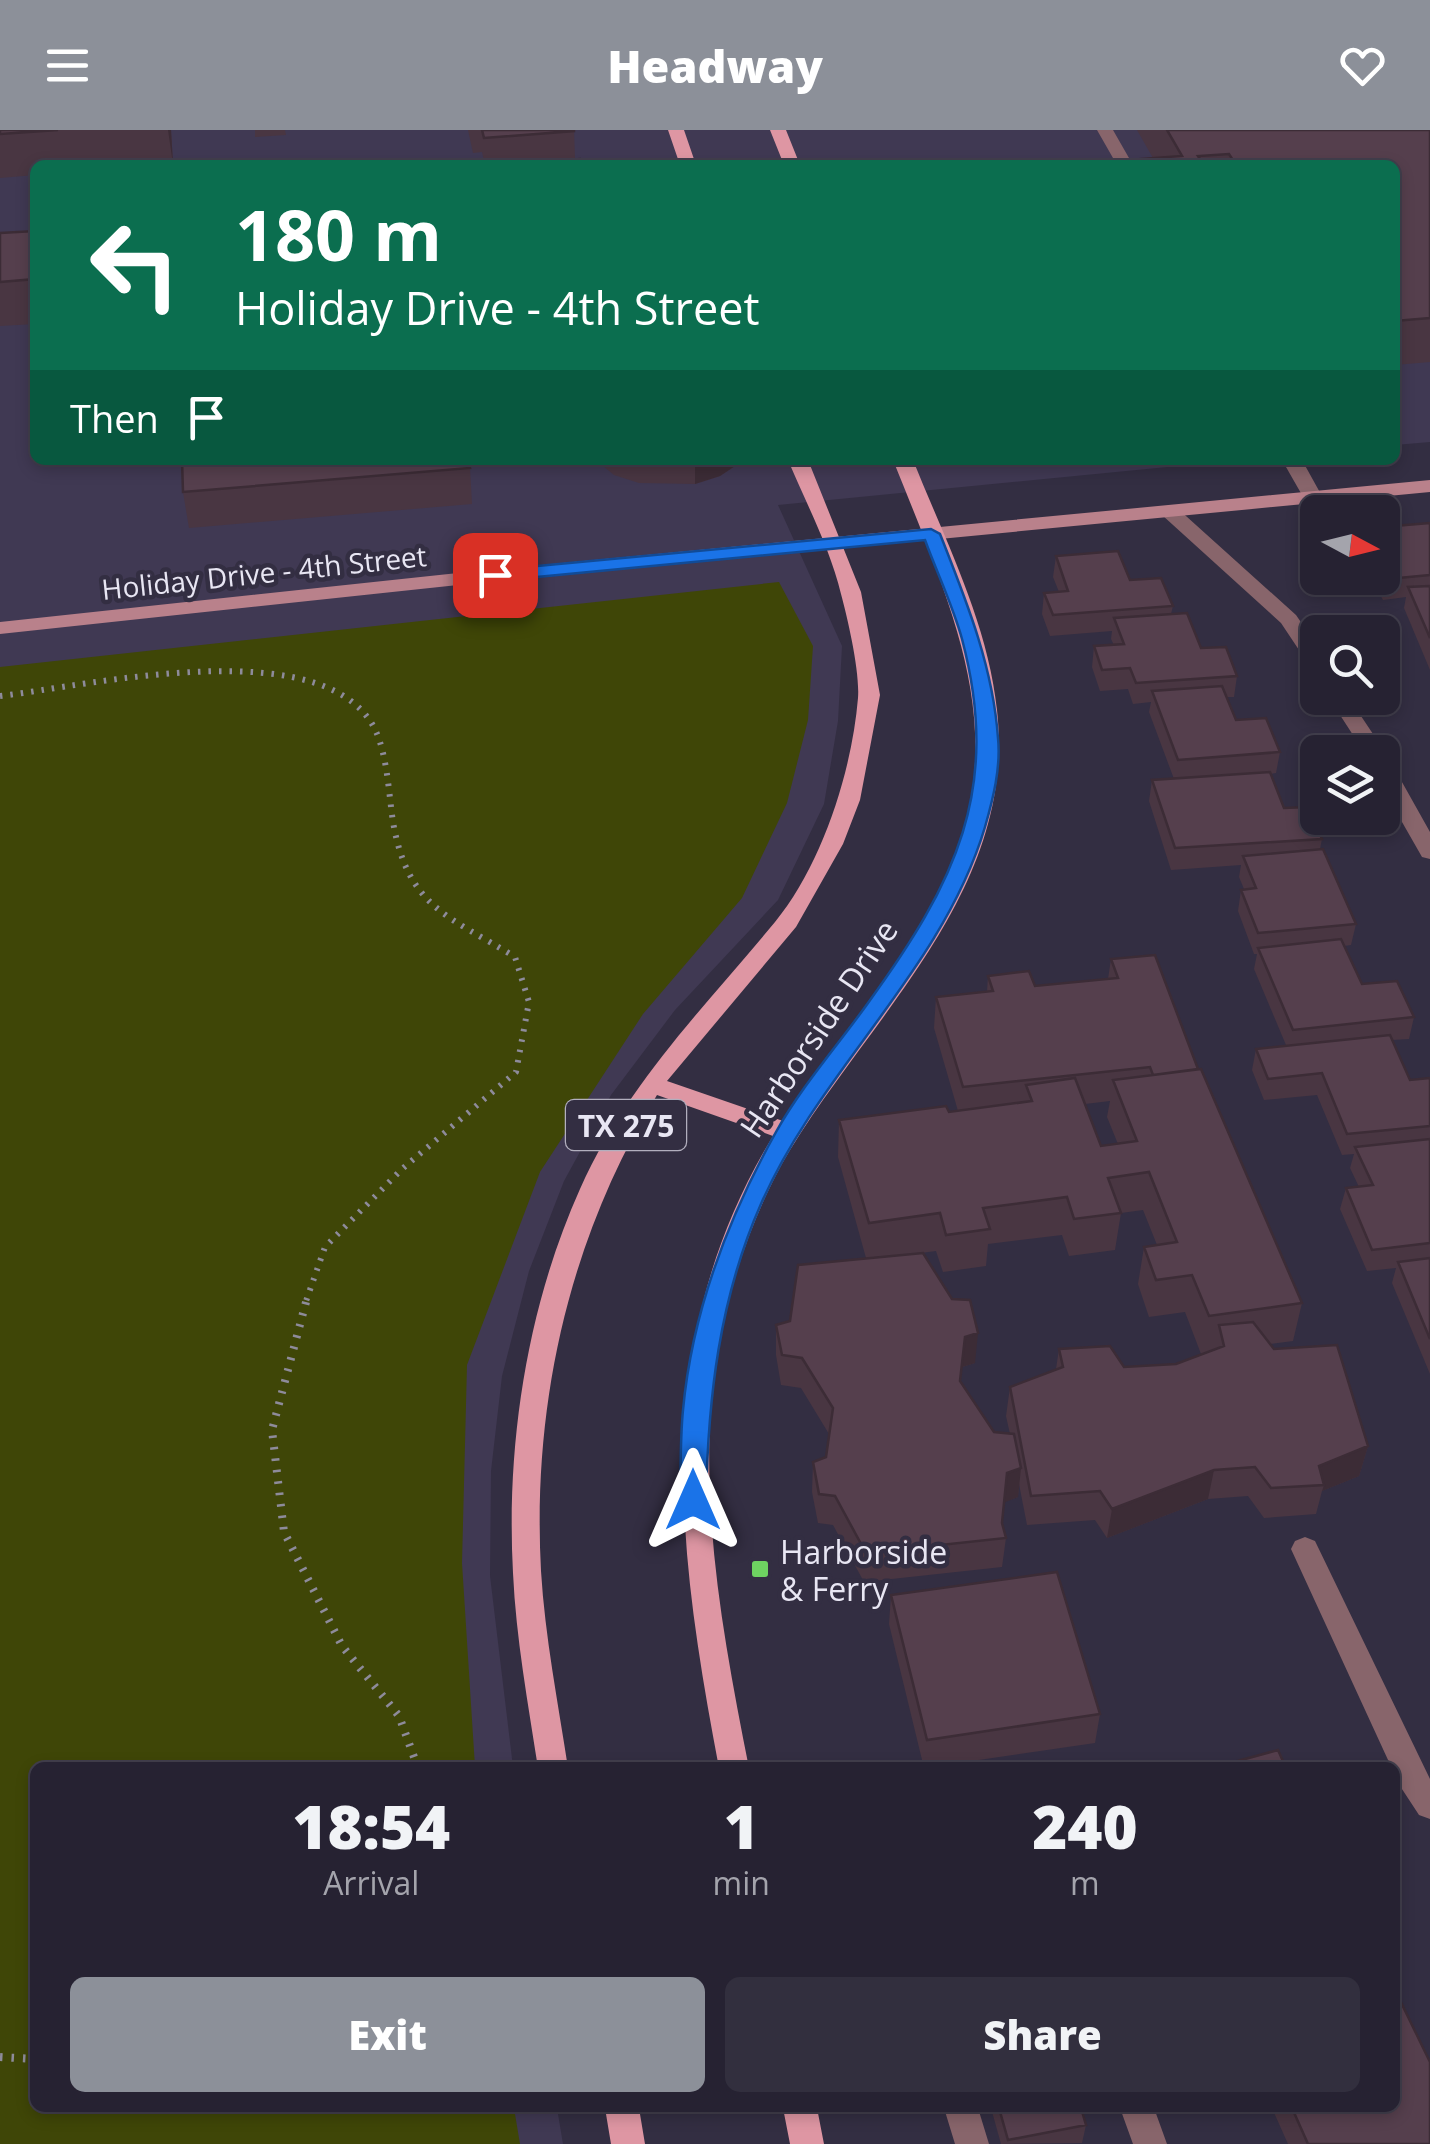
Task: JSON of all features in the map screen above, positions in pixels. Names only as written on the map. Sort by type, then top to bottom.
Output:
[{"type":"main road","points":[[676,130],[686,160]]},
{"type":"main road","points":[[778,130],[790,160]]},
{"type":"main road","name":"TX 275","points":[[552,1762],[535,1648],[526,1544],[530,1428],[554,1306],[585,1208],[628,1123],[652,1084],[788,922],[832,844],[848,800],[869,695],[851,592],[800,465]]},
{"type":"main road","name":"Harborside Drive","points":[[733,1762],[696,1556],[692,1473],[702,1361],[721,1283],[749,1204],[787,1132],[928,935],[955,882],[984,795],[989,740],[971,639],[905,465]]},
{"type":"main road","points":[[652,1084],[787,1132]]},
{"type":"main road","points":[[623,2112],[628,2144]]},
{"type":"main road","points":[[801,2112],[807,2144]]},
{"type":"street","points":[[1105,130],[1121,160]]},
{"type":"street","points":[[1295,465],[1311,495]]},
{"type":"street","name":"Holiday Drive - 4th Street","points":[[1342,495],[1430,486]]},
{"type":"street","name":"Holiday Drive - 4th Street","points":[[0,628],[1300,499]]},
{"type":"street","points":[[1169,512],[1289,618],[1300,635]]},
{"type":"street","points":[[1400,798],[1430,852]]},
{"type":"street","points":[[1305,1549],[1411,1776],[1430,1805]]},
{"type":"street","points":[[962,2112],[972,2144]]},
{"type":"street","points":[[1138,2112],[1150,2144]]},
{"type":"path","points":[[0,696],[214,674],[290,676],[324,685],[354,702],[378,736],[406,877],[428,903],[515,957],[529,1002],[516,1072],[402,1169],[326,1247],[299,1322],[272,1430],[284,1532],[342,1646],[399,1716],[416,1762]]},
{"type":"path","points":[[0,2057],[30,2059]]},
{"type":"shaded area","points":[[0,130],[1430,130],[1430,442],[1400,445],[1400,160],[30,160],[30,465],[1188,465],[778,505],[842,646],[838,721],[824,804],[778,900],[675,1010],[611,1095],[564,1181],[529,1271],[502,1376],[491,1471],[490,1576],[512,1762],[30,1762],[30,2112],[558,2112],[563,2144],[0,2144]]},
{"type":"green space","points":[[779,582],[813,646],[808,720],[787,803],[742,898],[643,1014],[540,1172],[467,1365],[462,1563],[475,1762],[30,1762],[30,2112],[515,2112],[520,2144],[0,2144],[0,667]]},
{"type":"building","points":[[0,130],[58,130],[0,134]]},
{"type":"building","points":[[482,130],[574,130],[574,131],[484,138]]},
{"type":"building","points":[[1167,130],[1430,130],[1430,318],[1400,321],[1400,160],[1233,160],[1229,154],[1198,156],[1201,160],[1127,160],[1182,156]]},
{"type":"building","points":[[30,231],[30,279],[0,282],[0,233]]},
{"type":"building","points":[[182,465],[470,468],[183,492]]},
{"type":"building","points":[[1430,523],[1430,575],[1400,578],[1400,526]]},
{"type":"building","points":[[1118,551],[1130,580],[1161,578],[1173,606],[1053,615],[1044,593],[1068,591],[1056,556]]},
{"type":"building","points":[[1430,586],[1430,638],[1408,587]]},
{"type":"building","points":[[1187,613],[1201,648],[1226,647],[1237,676],[1136,683],[1130,668],[1102,670],[1094,646],[1124,644],[1114,618]]},
{"type":"building","points":[[1222,686],[1236,720],[1266,718],[1280,752],[1178,760],[1152,691]]},
{"type":"building","points":[[1270,772],[1284,808],[1300,807],[1300,835],[1320,835],[1322,839],[1175,848],[1152,780]]},
{"type":"building","points":[[1323,849],[1356,924],[1258,933],[1241,890],[1256,888],[1243,856]]},
{"type":"building","points":[[1341,939],[1362,984],[1397,981],[1414,1017],[1293,1030],[1258,948]]},
{"type":"building","points":[[1155,955],[1198,1069],[1153,1075],[1150,1067],[963,1087],[936,997],[993,991],[988,976],[1029,971],[1035,986],[1118,978],[1111,959]]},
{"type":"building","points":[[1390,1035],[1410,1080],[1430,1078],[1430,1126],[1347,1134],[1322,1073],[1268,1079],[1256,1049]]},
{"type":"building","points":[[1201,1069],[1302,1303],[1209,1316],[1192,1275],[1156,1280],[1144,1247],[1177,1242],[1149,1172],[1108,1178],[1121,1213],[1074,1219],[1067,1197],[983,1208],[990,1229],[946,1235],[940,1213],[869,1223],[839,1120],[946,1106],[949,1112],[1032,1101],[1026,1085],[1075,1078],[1101,1146],[1137,1141],[1113,1080]]},
{"type":"building","points":[[1430,1139],[1430,1243],[1372,1250],[1346,1188],[1373,1185],[1355,1147]]},
{"type":"building","points":[[923,1253],[952,1299],[970,1300],[978,1333],[965,1337],[960,1381],[994,1432],[1014,1434],[1021,1468],[1007,1473],[1002,1523],[1006,1538],[866,1553],[835,1496],[819,1494],[813,1462],[826,1457],[833,1408],[802,1358],[782,1355],[776,1325],[790,1321],[798,1265]]},
{"type":"building","points":[[1430,1258],[1430,1339],[1398,1262]]},
{"type":"building","points":[[1253,1322],[1274,1349],[1337,1345],[1368,1446],[1319,1466],[1324,1485],[1271,1488],[1255,1467],[1214,1470],[1112,1509],[1100,1491],[1031,1496],[1010,1387],[1063,1367],[1059,1349],[1110,1346],[1124,1367],[1176,1364],[1224,1346],[1219,1325]]},
{"type":"building","points":[[1057,1572],[1100,1714],[927,1740],[891,1595]]},
{"type":"building","points":[[1278,1750],[1283,1762],[1234,1762]]},
{"type":"building","points":[[1400,2000],[1430,2062],[1430,2144],[1308,2144],[1294,2112],[1400,2112]]},
{"type":"building","points":[[1000,2112],[1082,2112],[1086,2125],[1008,2140]]},
{"type":"place","name":"Harborside & Ferry","points":[[760,1569]]},
{"type":"route","points":[[495,575],[931,534],[952,580],[971,639],[989,740],[984,795],[972,837],[928,935],[787,1132],[749,1204],[721,1283],[702,1361],[695,1411],[693,1500]]}]
